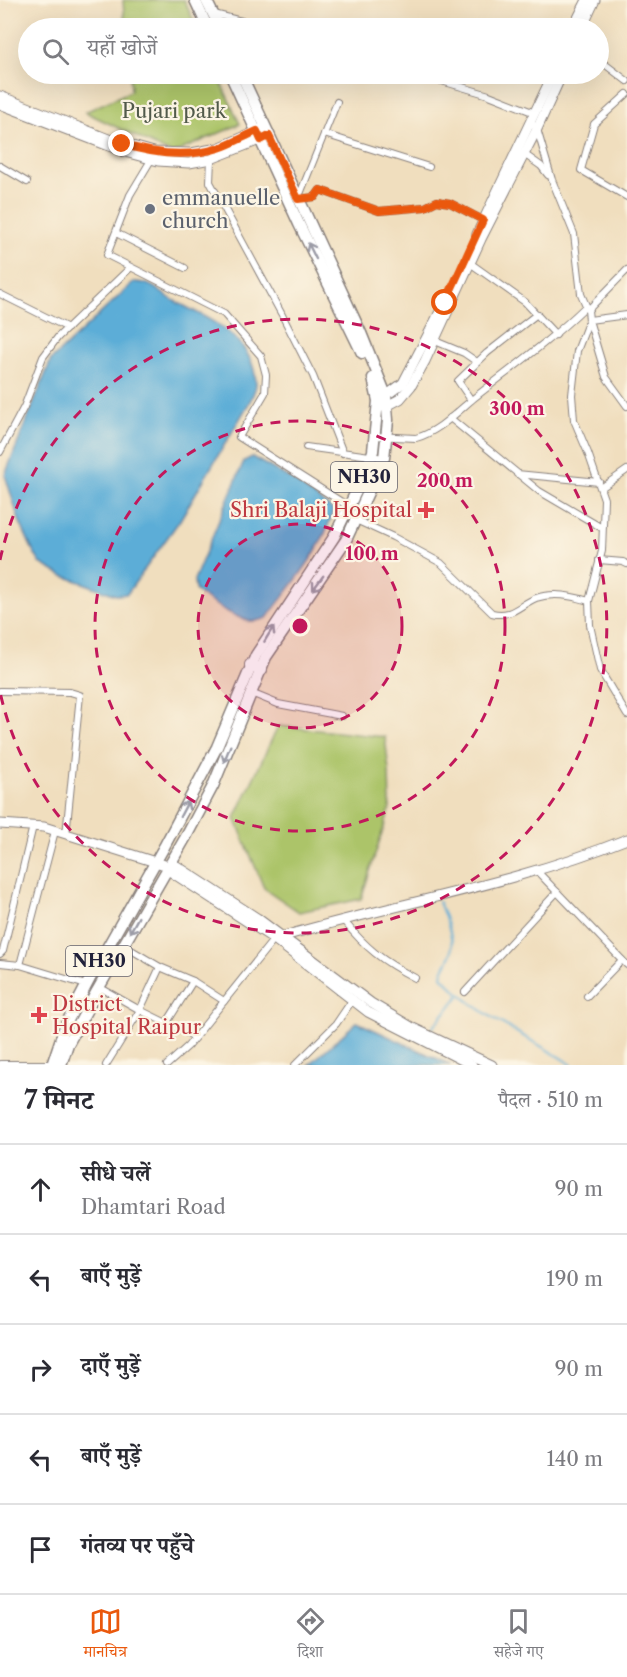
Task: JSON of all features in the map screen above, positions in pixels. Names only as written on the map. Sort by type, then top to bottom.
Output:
[{"type":"main road","points":[[195,0],[203,18]]},
{"type":"main road","points":[[206,0],[215,18]]},
{"type":"main road","name":"NH30","points":[[55,1065],[213,786],[251,693],[256,667],[266,657],[334,560],[358,517],[384,458],[380,437],[382,401],[361,333],[298,199],[236,84]]},
{"type":"main road","name":"NH30","points":[[245,84],[299,224],[365,359],[382,401]]},
{"type":"main road","name":"NH30","points":[[55,1065],[65,1026],[86,985],[217,747],[273,627],[334,537],[380,437]]},
{"type":"street","points":[[578,18],[587,0]]},
{"type":"street","points":[[587,18],[595,0]]},
{"type":"street","points":[[213,14],[229,18]]},
{"type":"street","points":[[609,67],[627,81]]},
{"type":"street","points":[[452,84],[489,95],[535,113]]},
{"type":"street","points":[[382,401],[400,399],[411,386],[435,341],[470,263],[524,154],[534,126],[535,113],[548,84]]},
{"type":"street","points":[[382,401],[407,377],[445,303],[483,220],[557,84]]},
{"type":"street","points":[[627,94],[594,124],[580,170],[627,197]]},
{"type":"street","points":[[0,96],[111,140],[154,152],[191,153],[218,148],[263,134]]},
{"type":"street","points":[[337,102],[298,199],[315,197],[320,190],[379,211],[425,207],[437,201],[450,203],[483,220]]},
{"type":"street","points":[[0,104],[151,160],[180,163],[211,159],[263,134]]},
{"type":"street","points":[[534,126],[552,180],[574,234],[579,283],[606,377],[627,406]]},
{"type":"street","points":[[324,134],[429,167]]},
{"type":"street","points":[[524,154],[541,166],[552,180]]},
{"type":"street","points":[[211,159],[210,182],[313,376],[344,453]]},
{"type":"street","points":[[151,160],[130,195],[107,255],[224,314],[261,356],[266,375],[264,393],[239,437],[349,507],[358,517],[441,563],[492,613],[501,615],[514,611],[536,598],[562,594],[588,601]]},
{"type":"street","points":[[0,166],[27,182]]},
{"type":"street","points":[[116,233],[186,268]]},
{"type":"street","points":[[470,263],[525,302],[556,335]]},
{"type":"street","points":[[0,452],[24,407],[43,357],[68,328],[130,268]]},
{"type":"street","points":[[380,437],[423,436],[450,418],[556,335],[627,270]]},
{"type":"street","points":[[0,294],[68,328]]},
{"type":"street","points":[[471,400],[458,381],[477,362],[537,314]]},
{"type":"street","points":[[589,320],[627,315]]},
{"type":"street","points":[[589,320],[577,351],[572,394],[574,420],[604,499],[602,551],[588,601],[590,625],[600,670],[627,715]]},
{"type":"street","points":[[435,341],[464,352],[477,362]]},
{"type":"street","points":[[450,418],[539,491],[602,528]]},
{"type":"street","points":[[306,447],[384,458]]},
{"type":"street","points":[[516,474],[600,485],[627,470]]},
{"type":"street","points":[[599,560],[627,564]]},
{"type":"street","points":[[0,691],[70,692],[80,695],[66,835]]},
{"type":"street","points":[[251,693],[278,704],[342,716]]},
{"type":"street","points":[[0,824],[33,826],[55,831],[168,866],[171,872],[278,938],[355,997],[413,1028],[492,1065]]},
{"type":"street","points":[[0,954],[3,951],[33,826]]},
{"type":"street","points":[[20,964],[55,831]]},
{"type":"street","points":[[167,1065],[195,1037],[278,938],[510,879],[627,839]]},
{"type":"street","points":[[536,870],[624,962],[587,996]]},
{"type":"street","points":[[465,992],[557,892]]},
{"type":"street","points":[[343,920],[367,947],[386,963],[415,978]]},
{"type":"street","points":[[122,945],[160,967],[193,981],[225,1001]]},
{"type":"street","points":[[0,963],[20,964],[86,985]]},
{"type":"street","points":[[106,1065],[140,1010],[160,967]]},
{"type":"street","points":[[166,1024],[193,981]]},
{"type":"street","points":[[99,987],[166,1024],[195,1037]]},
{"type":"street","points":[[295,1065],[336,1024],[355,997]]},
{"type":"street","points":[[355,997],[368,1012],[472,1065]]},
{"type":"street","points":[[0,1064],[55,1065]]},
{"type":"green space","points":[[123,0],[184,0],[192,18],[124,18]]},
{"type":"green space","name":"Pujari park","points":[[131,84],[222,84],[240,124],[172,154],[85,112],[131,91]]},
{"type":"green space","points":[[278,726],[385,737],[390,808],[361,899],[299,912],[264,888],[235,818]]},
{"type":"water","points":[[134,282],[152,286],[228,332],[247,354],[256,384],[248,405],[180,520],[127,594],[116,595],[61,575],[40,563],[19,520],[5,475],[51,360]]},
{"type":"water","points":[[252,457],[291,479],[333,510],[322,540],[296,580],[267,618],[258,621],[243,619],[220,608],[195,590],[194,580],[244,461]]},
{"type":"water","points":[[357,1022],[451,1065],[309,1065]]},
{"type":"waterway","points":[[439,902],[452,941],[451,954],[442,976],[471,1003],[487,1014],[572,1065]]},
{"type":"waterway","points":[[432,1028],[459,996]]},
{"type":"place","name":"emmanuelle church","points":[[150,209]]},
{"type":"place","name":"Shri Balaji Hospital","points":[[426,510]]},
{"type":"place","name":"District Hospital Raipur","points":[[39,1015]]},
{"type":"route","points":[[122,144],[154,152],[191,153],[218,148],[257,131],[261,140],[269,136],[298,199],[315,197],[320,190],[379,211],[425,207],[437,201],[450,203],[483,220],[445,303]]}]
